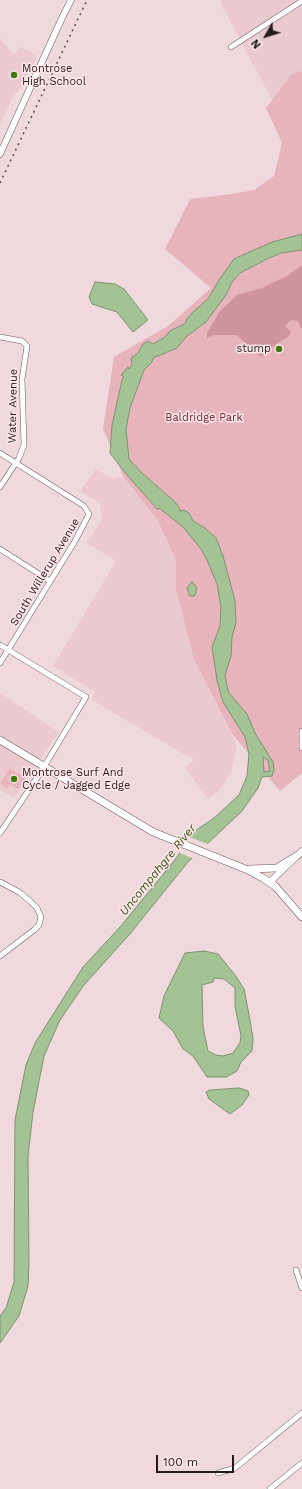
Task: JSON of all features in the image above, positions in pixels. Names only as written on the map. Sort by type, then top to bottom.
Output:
[{"type":"main road","points":[[0,740],[153,832],[248,870],[270,882],[302,917]]},
{"type":"main road","points":[[248,870],[276,868],[300,853]]},
{"type":"street","points":[[0,154],[71,0]]},
{"type":"street","points":[[231,47],[302,1]]},
{"type":"street","name":"Water Avenue","points":[[0,337],[26,343],[22,379],[24,445],[0,487]]},
{"type":"street","points":[[0,454],[15,463]]},
{"type":"street","name":"South Willerup Avenue","points":[[0,663],[86,523],[89,514],[88,510],[15,463]]},
{"type":"street","points":[[0,549],[50,581]]},
{"type":"street","points":[[0,645],[86,697],[44,767],[0,833]]},
{"type":"street","points":[[302,731],[302,748]]},
{"type":"street","points":[[270,882],[300,853]]},
{"type":"street","points":[[0,882],[19,892],[31,902],[37,908],[41,917],[39,925],[34,930],[0,956]]},
{"type":"street","points":[[296,1270],[302,1288]]},
{"type":"street","points":[[218,1473],[236,1468],[302,1413]]},
{"type":"street","points":[[270,1489],[302,1463]]},
{"type":"shaded area","points":[[221,0],[302,0],[302,71],[292,74],[272,100],[221,4]]},
{"type":"shaded area","name":"Montrose High School","points":[[0,38],[13,54],[21,47],[36,55],[36,59],[18,92],[15,92],[0,125]]},
{"type":"shaded area","points":[[302,234],[302,250],[281,253],[240,273],[232,282],[226,295],[206,322],[187,336],[177,348],[153,358],[152,362],[144,370],[130,408],[126,429],[129,459],[142,473],[174,501],[179,507],[180,511],[184,510],[189,513],[193,521],[205,528],[216,538],[223,556],[235,601],[236,623],[232,637],[231,656],[225,675],[227,686],[229,693],[247,714],[255,733],[273,762],[274,770],[272,776],[262,777],[258,788],[242,811],[188,862],[129,935],[84,985],[60,1020],[44,1056],[33,1112],[28,1156],[28,1286],[19,1316],[0,1343],[0,1316],[6,1308],[14,1282],[15,1120],[26,1065],[35,1043],[83,967],[120,927],[174,861],[195,831],[214,818],[239,795],[247,776],[249,754],[245,737],[223,702],[217,680],[212,647],[220,626],[221,608],[217,584],[207,560],[201,549],[183,527],[159,508],[158,510],[110,453],[112,425],[122,380],[124,377],[121,375],[128,367],[129,369],[132,365],[131,358],[138,353],[143,344],[148,341],[153,344],[165,337],[170,331],[186,323],[186,320],[193,312],[208,299],[234,259],[272,242]],"holes":[[[263,757],[268,760],[270,771],[264,772]]]},
{"type":"shaded area","points":[[302,265],[302,328],[300,328],[298,321],[291,320],[285,326],[291,332],[288,337],[276,344],[261,357],[236,335],[214,335],[207,338],[207,333],[220,311],[237,295],[262,288],[287,276]]},
{"type":"shaded area","points":[[95,282],[115,284],[124,289],[148,320],[133,332],[117,312],[92,304],[89,297]]},
{"type":"shaded area","points":[[96,469],[113,479],[123,476],[158,521],[176,560],[176,589],[237,747],[231,773],[219,791],[208,799],[185,768],[194,760],[92,700],[95,692],[53,666],[116,561],[87,543],[102,519],[100,503],[80,491]]},
{"type":"shaded area","points":[[192,582],[196,586],[196,593],[194,596],[190,596],[187,588]]},
{"type":"shaded area","points":[[0,693],[59,732],[14,798],[0,790]]},
{"type":"shaded area","points":[[204,951],[218,954],[244,989],[253,1039],[252,1051],[241,1062],[237,1071],[226,1077],[207,1077],[193,1056],[183,1049],[173,1031],[159,1018],[164,996],[185,953]],"holes":[[[214,978],[224,979],[235,988],[235,1006],[241,1036],[240,1043],[233,1053],[223,1056],[216,1055],[208,1051],[203,1027],[202,985],[213,982]]]},
{"type":"shaded area","points":[[239,1088],[248,1091],[249,1095],[242,1105],[230,1114],[209,1099],[206,1092],[210,1090]]},
{"type":"green space","name":"Baldridge Park","points":[[302,71],[302,773],[280,791],[233,735],[194,659],[176,589],[176,560],[158,521],[123,476],[103,429],[114,357],[168,326],[211,288],[165,249],[190,199],[254,190],[274,176],[282,143],[266,108],[292,74]]},
{"type":"green space","name":"Montrose Surf And Cycle / Jagged Edge","points":[[10,768],[25,778],[18,789],[10,784],[7,789],[0,784]]},
{"type":"pier","points":[[189,837],[208,844],[194,859],[178,852]]},
{"type":"railway","points":[[0,183],[87,0]]},
{"type":"place","name":"Montrose High School","points":[[14,75]]},
{"type":"place","name":"stump","points":[[279,349]]},
{"type":"place","name":"Montrose Surf And Cycle / Jagged Edge","points":[[14,779]]},
{"type":"water label","name":"Uncompahgre River","points":[[158,870]]}]
